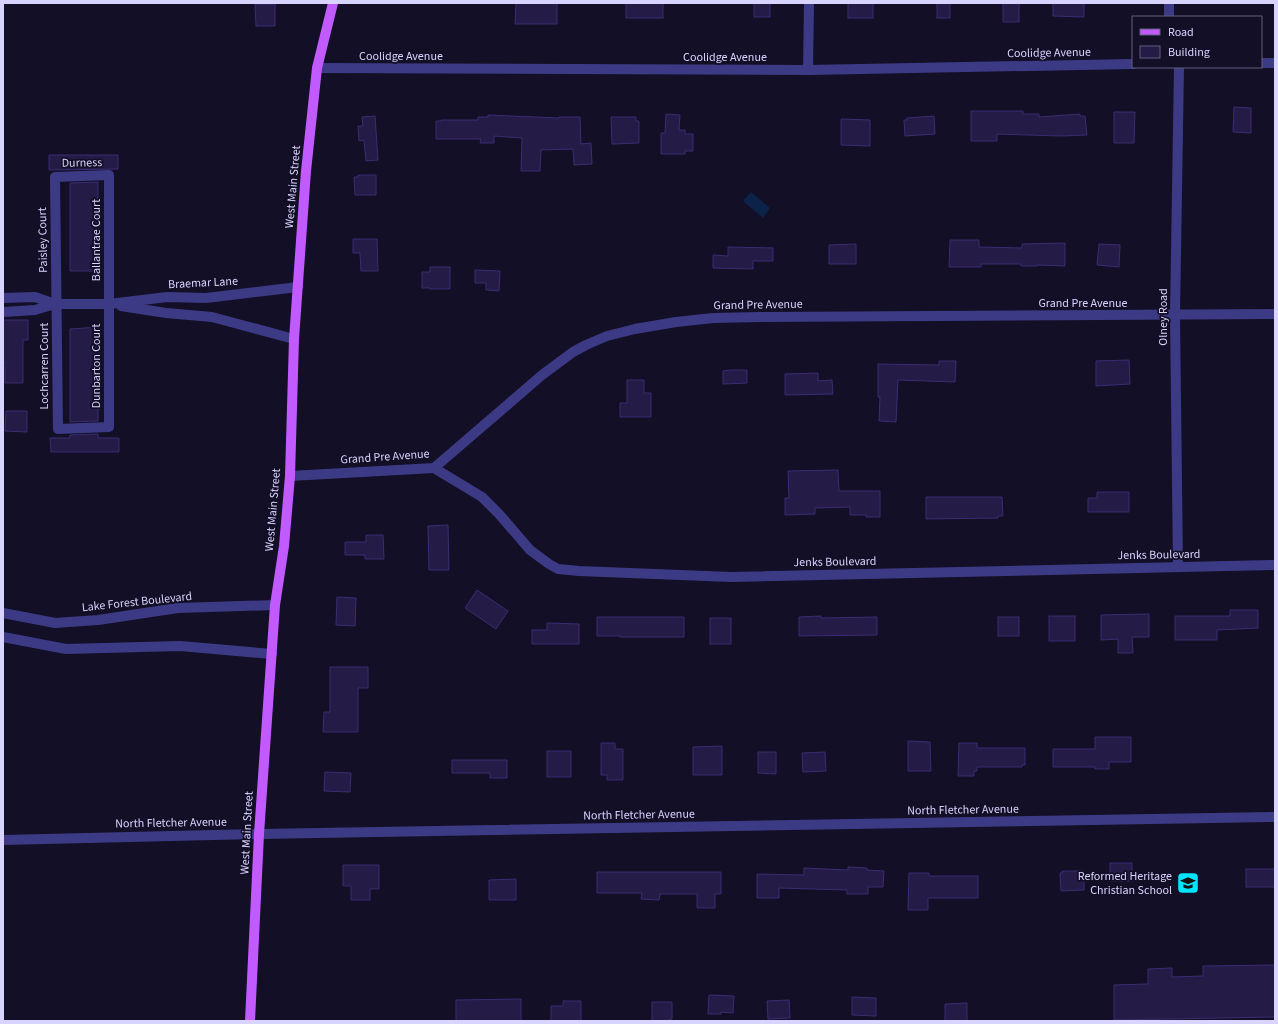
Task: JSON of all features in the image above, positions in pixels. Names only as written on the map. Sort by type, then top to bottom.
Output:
[{"type":"main road","name":"West Main Street","points":[[250,1021],[259,834],[275,606],[284,546],[290,476],[294,339],[306,171],[317,68],[333,3]]},
{"type":"street","points":[[808,70],[809,3]]},
{"type":"street","points":[[1169,3],[1170,16]]},
{"type":"street","points":[[1262,63],[1275,63]]},
{"type":"street","name":"Coolidge Avenue","points":[[317,68],[808,70],[1132,64]]},
{"type":"street","name":"Olney Road","points":[[1178,567],[1175,315],[1179,68]]},
{"type":"street","name":"Durness","points":[[55,177],[109,175]]},
{"type":"street","name":"Ballantrae Court","points":[[109,175],[109,304]]},
{"type":"street","name":"Paisley Court","points":[[55,177],[56,304]]},
{"type":"street","name":"Braemar Lane","points":[[3,312],[35,310],[56,304],[109,304],[167,297],[206,298],[298,287]]},
{"type":"street","name":"Braemar Lane","points":[[3,298],[35,297],[56,304]]},
{"type":"street","name":"Lochcarren Court","points":[[56,304],[58,429],[109,427]]},
{"type":"street","name":"Braemar Lane","points":[[109,304],[166,313],[212,317],[294,339]]},
{"type":"street","name":"Dunbarton Court","points":[[109,304],[109,427]]},
{"type":"street","name":"Grand Pre Avenue","points":[[290,476],[434,468],[542,375],[573,352],[607,336],[635,329],[676,322],[713,318],[760,317],[1275,314]]},
{"type":"street","name":"Jenks Boulevard","points":[[434,468],[482,497],[530,550],[558,569],[731,577],[1275,565]]},
{"type":"street","name":"Lake Forest Boulevard","points":[[3,613],[55,623],[98,620],[178,608],[275,606]]},
{"type":"street","points":[[3,637],[66,649],[180,646],[272,654]]},
{"type":"street","name":"North Fletcher Avenue","points":[[3,840],[259,834],[1275,818]]},
{"type":"water","points":[[751,192],[770,208],[763,218],[743,201]]},
{"type":"building","points":[[516,3],[557,3],[557,24],[515,24]]},
{"type":"building","points":[[626,3],[663,3],[663,18],[626,18]]},
{"type":"building","points":[[754,3],[770,3],[770,17],[754,17]]},
{"type":"building","points":[[848,3],[873,3],[873,18],[848,18]]},
{"type":"building","points":[[937,3],[950,3],[950,18],[937,18]]},
{"type":"building","points":[[1003,3],[1019,3],[1019,22],[1003,22]]},
{"type":"building","points":[[1053,3],[1084,3],[1084,17],[1053,16]]},
{"type":"building","points":[[255,4],[275,4],[275,26],[256,26]]},
{"type":"building","points":[[1234,107],[1251,108],[1251,133],[1233,132]]},
{"type":"building","points":[[971,111],[1023,111],[1023,114],[1039,114],[1039,117],[1080,114],[1080,116],[1085,116],[1087,135],[1061,136],[997,134],[997,141],[971,141]]},
{"type":"building","points":[[1114,112],[1135,112],[1134,143],[1114,143]]},
{"type":"building","points":[[666,114],[680,115],[679,130],[685,130],[685,134],[693,134],[693,151],[685,151],[685,154],[661,154],[661,133],[665,133]]},
{"type":"building","points":[[488,115],[559,118],[580,117],[581,144],[591,143],[592,164],[574,165],[573,149],[541,150],[540,171],[521,171],[522,138],[494,136],[494,143],[480,143],[481,139],[436,139],[436,121],[478,120],[478,117],[488,117]]},
{"type":"building","points":[[375,116],[378,160],[366,161],[364,140],[359,141],[358,126],[363,126],[362,117]]},
{"type":"building","points":[[934,116],[935,134],[905,136],[904,120],[907,120],[907,118]]},
{"type":"building","points":[[611,117],[636,117],[636,121],[639,121],[639,143],[612,144]]},
{"type":"building","points":[[841,119],[870,120],[870,146],[841,145]]},
{"type":"building","points":[[49,155],[118,155],[118,169],[49,170]]},
{"type":"building","points":[[358,175],[376,175],[376,195],[355,195],[354,177],[358,177]]},
{"type":"building","points":[[98,182],[98,271],[70,271],[70,183]]},
{"type":"building","points":[[353,239],[377,239],[378,271],[361,271],[360,253],[353,253]]},
{"type":"building","points":[[950,240],[979,240],[979,247],[1022,248],[1022,244],[1065,243],[1065,266],[981,264],[981,267],[949,267]]},
{"type":"building","points":[[856,244],[856,264],[829,264],[829,245]]},
{"type":"building","points":[[1099,244],[1120,245],[1119,267],[1097,265]]},
{"type":"building","points":[[728,247],[773,248],[773,261],[753,261],[753,269],[713,268],[713,255],[728,256]]},
{"type":"building","points":[[430,267],[450,267],[450,289],[422,288],[422,272],[430,272]]},
{"type":"building","points":[[475,270],[500,271],[499,291],[486,290],[486,283],[475,283]]},
{"type":"building","points":[[3,320],[28,320],[28,340],[23,340],[23,383],[5,383],[5,362],[3,362]]},
{"type":"building","points":[[99,327],[98,421],[70,422],[70,329]]},
{"type":"building","points":[[1129,360],[1130,384],[1096,386],[1096,361]]},
{"type":"building","points":[[939,361],[956,361],[955,382],[898,380],[896,422],[879,421],[880,397],[878,397],[878,364],[939,365]]},
{"type":"building","points":[[747,370],[747,383],[723,384],[723,371]]},
{"type":"building","points":[[818,373],[818,381],[832,380],[833,394],[785,395],[785,374]]},
{"type":"building","points":[[627,380],[644,380],[644,393],[651,393],[651,417],[620,417],[620,403],[627,403]]},
{"type":"building","points":[[6,411],[27,411],[27,432],[5,431]]},
{"type":"building","points":[[98,434],[98,438],[119,438],[119,452],[51,452],[50,438],[70,438],[70,435]]},
{"type":"building","points":[[838,470],[839,491],[880,491],[880,517],[850,515],[850,507],[815,508],[815,514],[785,515],[785,498],[789,498],[788,471]]},
{"type":"building","points":[[1097,492],[1129,492],[1129,512],[1088,512],[1088,498],[1097,498]]},
{"type":"building","points":[[926,497],[1002,497],[1003,516],[998,516],[998,518],[926,519]]},
{"type":"building","points":[[448,525],[449,570],[429,570],[428,526]]},
{"type":"building","points":[[366,535],[383,535],[384,559],[365,559],[365,555],[345,555],[345,542],[366,542]]},
{"type":"building","points":[[477,590],[508,611],[496,629],[465,608]]},
{"type":"building","points":[[337,597],[356,598],[355,626],[336,625]]},
{"type":"building","points":[[1230,610],[1258,610],[1258,628],[1217,630],[1217,640],[1175,640],[1175,616],[1230,616]]},
{"type":"building","points":[[1149,614],[1149,637],[1132,637],[1133,653],[1118,653],[1118,639],[1101,640],[1101,615]]},
{"type":"building","points":[[821,616],[821,618],[877,617],[877,635],[799,636],[799,617]]},
{"type":"building","points":[[1049,616],[1075,616],[1075,641],[1049,641]]},
{"type":"building","points":[[597,617],[684,617],[684,637],[597,636]]},
{"type":"building","points":[[998,617],[1019,617],[1019,636],[998,636]]},
{"type":"building","points":[[710,618],[731,618],[731,644],[710,644]]},
{"type":"building","points":[[547,623],[579,624],[579,644],[532,644],[532,630],[547,630]]},
{"type":"building","points":[[330,667],[368,667],[368,688],[358,688],[358,732],[323,732],[324,712],[330,712]]},
{"type":"building","points":[[1095,737],[1131,737],[1131,762],[1109,762],[1109,769],[1095,769],[1095,767],[1053,767],[1053,749],[1095,749]]},
{"type":"building","points":[[908,741],[930,742],[931,771],[908,771]]},
{"type":"building","points":[[601,743],[615,743],[615,749],[623,749],[623,780],[607,780],[607,775],[601,775]]},
{"type":"building","points":[[959,743],[977,743],[977,748],[1025,748],[1025,765],[1022,765],[1022,767],[977,767],[977,771],[974,771],[974,776],[958,776]]},
{"type":"building","points":[[722,746],[722,775],[693,775],[693,747]]},
{"type":"building","points":[[547,751],[571,751],[571,777],[547,777]]},
{"type":"building","points":[[758,752],[776,752],[776,774],[758,773]]},
{"type":"building","points":[[825,752],[826,771],[803,772],[802,753]]},
{"type":"building","points":[[452,760],[507,760],[507,778],[490,778],[490,773],[452,773]]},
{"type":"building","points":[[325,772],[351,773],[350,792],[324,791]]},
{"type":"building","points":[[1110,863],[1132,863],[1132,881],[1110,881]]},
{"type":"building","points":[[343,865],[379,865],[379,889],[370,889],[370,900],[351,900],[351,886],[343,886]]},
{"type":"building","points":[[848,867],[884,871],[883,887],[868,887],[868,894],[847,894],[847,890],[779,888],[779,898],[757,898],[757,874],[804,875],[804,868],[848,870]]},
{"type":"building","points":[[1246,869],[1275,869],[1275,887],[1246,887]]},
{"type":"building","points":[[1062,871],[1084,871],[1084,890],[1061,891],[1060,873],[1062,873]]},
{"type":"building","points":[[597,872],[721,872],[721,894],[715,894],[715,908],[697,908],[697,894],[660,894],[659,900],[641,899],[642,893],[597,893]]},
{"type":"building","points":[[909,873],[929,873],[929,876],[978,876],[978,898],[928,898],[928,910],[908,910]]},
{"type":"building","points":[[516,879],[516,900],[489,900],[489,880]]},
{"type":"building","points":[[1275,965],[1275,1017],[1114,1020],[1114,985],[1148,984],[1148,969],[1172,968],[1172,977],[1203,976],[1203,966]]},
{"type":"building","points":[[709,995],[734,996],[733,1013],[721,1012],[721,1014],[708,1014]]},
{"type":"building","points":[[852,997],[876,998],[876,1016],[852,1015]]},
{"type":"building","points":[[521,999],[521,1021],[456,1021],[456,1000]]},
{"type":"building","points":[[789,1000],[790,1018],[768,1019],[767,1001]]},
{"type":"building","points":[[563,1001],[581,1001],[581,1021],[551,1021],[551,1006],[563,1006]]},
{"type":"building","points":[[652,1002],[672,1002],[672,1019],[668,1021],[652,1021]]},
{"type":"building","points":[[967,1003],[967,1021],[945,1021],[945,1004]]},
{"type":"place","name":"Reformed Heritage Christian School","points":[[1188,883]]}]
